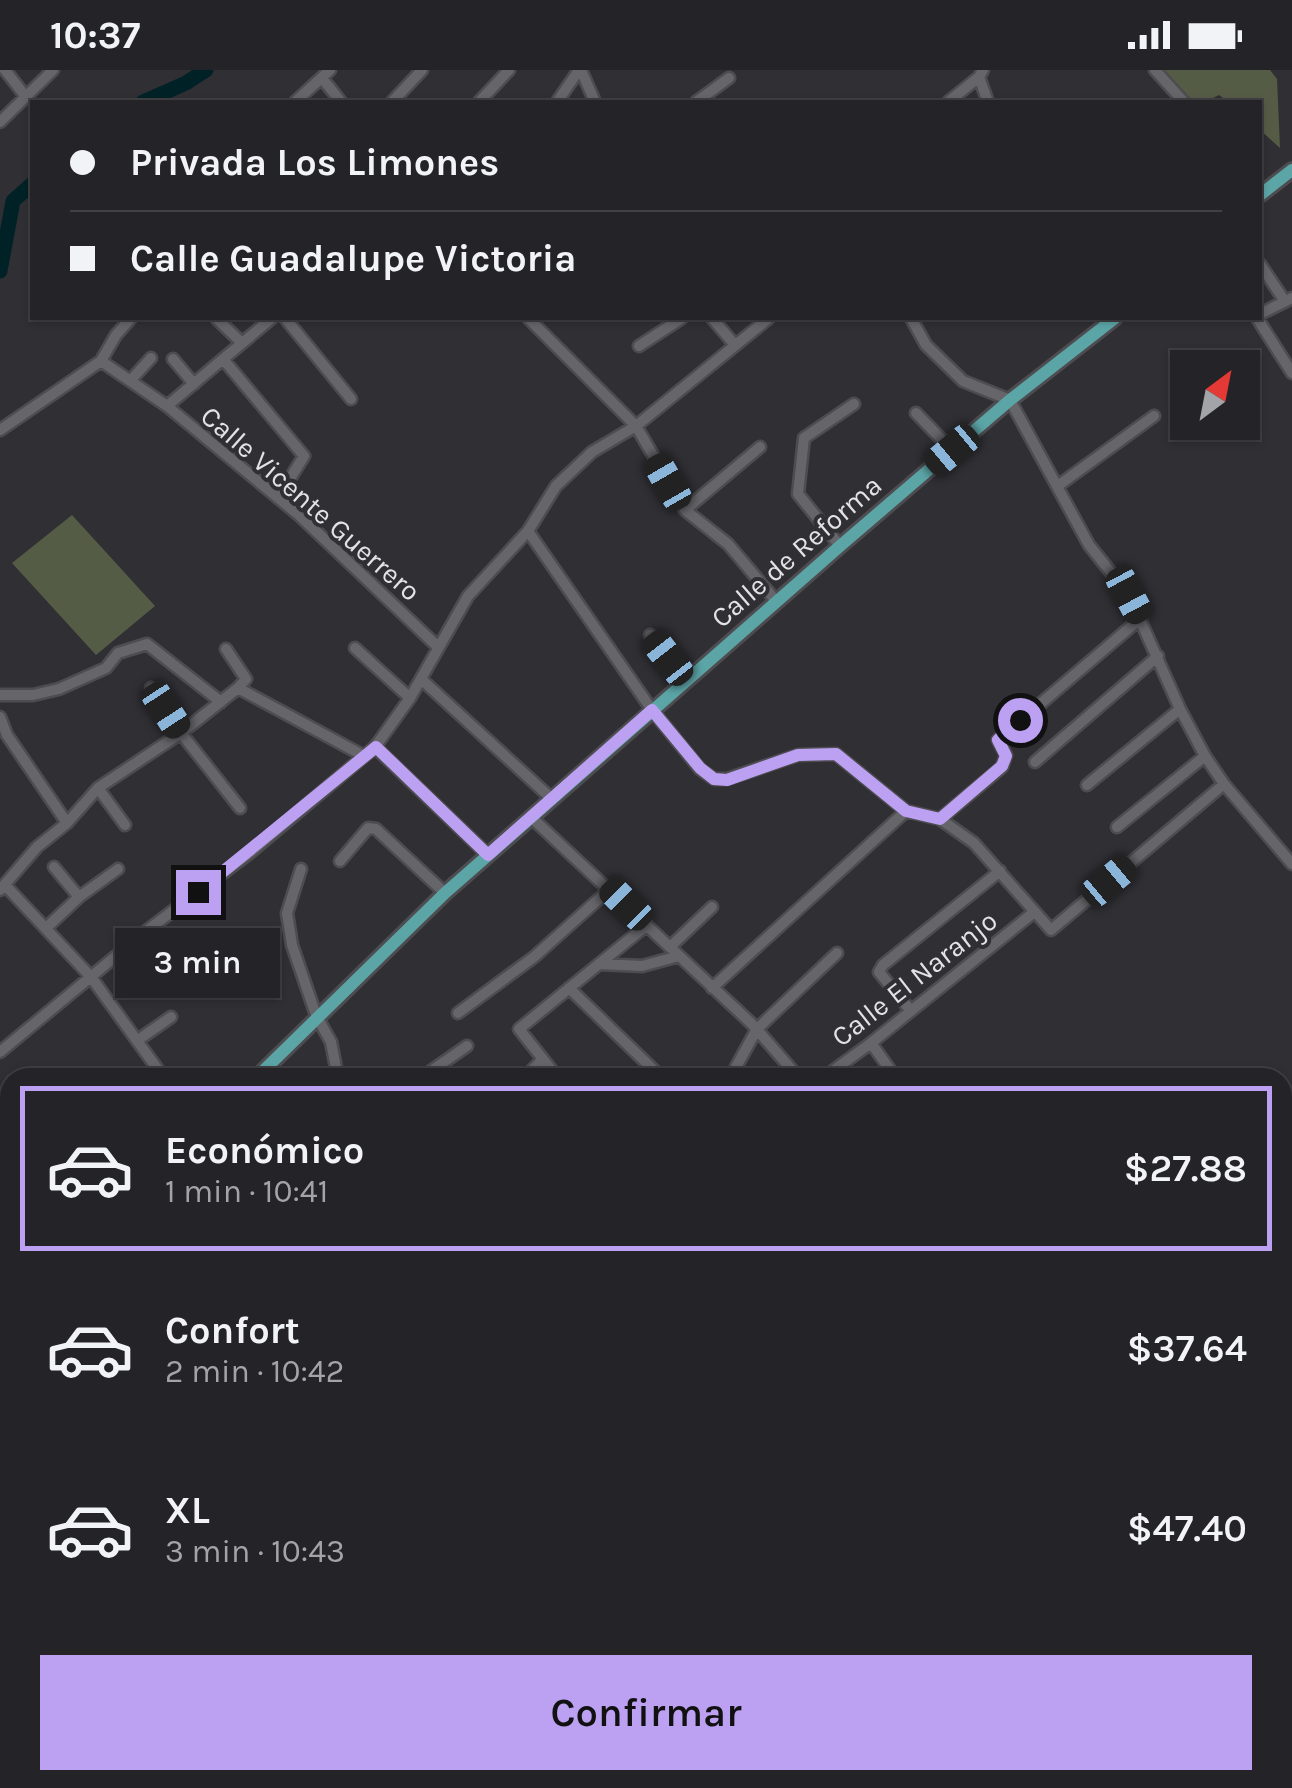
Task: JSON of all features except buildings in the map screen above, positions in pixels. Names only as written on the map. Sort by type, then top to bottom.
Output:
[{"type":"main road","points":[[1262,193],[1292,170]]},
{"type":"main road","name":"Calle de Reforma","points":[[268,1068],[316,1015],[445,892],[840,546],[1010,400],[1110,320]]},
{"type":"street","points":[[5,70],[26,97]]},
{"type":"street","points":[[0,122],[53,70]]},
{"type":"street","points":[[394,100],[422,70]]},
{"type":"street","points":[[481,100],[509,70]]},
{"type":"street","points":[[558,100],[580,70],[594,100]]},
{"type":"street","points":[[1155,70],[1182,100]]},
{"type":"street","points":[[298,100],[326,74],[340,100]]},
{"type":"street","points":[[950,100],[981,74],[988,100]]},
{"type":"street","points":[[699,100],[728,78]]},
{"type":"street","points":[[1262,266],[1288,299],[1262,314]]},
{"type":"street","points":[[0,430],[101,362],[130,320]]},
{"type":"street","points":[[218,320],[242,344]]},
{"type":"street","points":[[167,406],[270,320]]},
{"type":"street","points":[[287,320],[351,399]]},
{"type":"street","points":[[530,320],[636,426],[685,510],[728,544],[776,602]]},
{"type":"street","points":[[639,346],[679,320]]},
{"type":"street","points":[[714,320],[734,344]]},
{"type":"street","points":[[0,1052],[376,747],[410,698],[468,596],[528,531],[556,486],[592,452],[636,426],[766,320]]},
{"type":"street","points":[[912,320],[926,345],[963,381],[1010,400],[1088,544],[1129,595],[1205,756],[1292,864]]},
{"type":"street","points":[[1261,320],[1288,356],[1292,373]]},
{"type":"street","points":[[130,382],[151,358]]},
{"type":"street","points":[[173,359],[194,384]]},
{"type":"street","points":[[223,360],[304,456],[278,498]]},
{"type":"street","name":"Calle Vicente Guerrero","points":[[101,362],[167,406],[300,516],[438,647]]},
{"type":"street","points":[[840,546],[798,494],[804,438],[854,404]]},
{"type":"street","points":[[916,413],[952,450]]},
{"type":"street","points":[[1059,485],[1154,416]]},
{"type":"street","points":[[685,510],[760,447]]},
{"type":"street","points":[[528,531],[652,710],[700,768],[714,779],[727,780],[798,755],[836,754],[906,811],[940,819],[974,843],[1051,930],[1224,784]]},
{"type":"street","points":[[940,819],[1002,766],[1006,756],[998,740],[1141,618]]},
{"type":"street","points":[[650,635],[686,680]]},
{"type":"street","points":[[0,695],[34,695],[59,688],[106,668],[118,653],[147,644],[221,702]]},
{"type":"street","points":[[355,648],[410,698]]},
{"type":"street","points":[[226,649],[242,684],[364,756]]},
{"type":"street","points":[[1035,762],[1158,656]]},
{"type":"street","points":[[421,679],[552,799]]},
{"type":"street","points":[[157,1068],[90,977],[2,887],[98,788],[181,733],[242,684]]},
{"type":"street","points":[[151,688],[240,808]]},
{"type":"street","points":[[1087,784],[1180,709]]},
{"type":"street","points":[[0,717],[7,735],[67,822]]},
{"type":"street","points":[[376,747],[488,855]]},
{"type":"street","points":[[1116,828],[1205,756]]},
{"type":"street","points":[[98,788],[125,826]]},
{"type":"street","points":[[712,988],[906,811]]},
{"type":"street","points":[[532,818],[757,1029],[790,1068]]},
{"type":"street","points":[[340,861],[368,828],[376,829],[445,892]]},
{"type":"street","points":[[54,867],[79,897]]},
{"type":"street","points":[[46,928],[118,868]]},
{"type":"street","points":[[301,869],[287,913],[292,946],[316,1015],[331,1042],[336,1068]]},
{"type":"street","points":[[912,1011],[879,972],[883,965],[1000,870]]},
{"type":"street","points":[[458,1013],[534,957],[610,889]]},
{"type":"street","points":[[598,964],[642,966],[674,951],[712,907]]},
{"type":"street","name":"Calle El Naranjo","points":[[836,1068],[1033,913]]},
{"type":"street","points":[[550,1068],[519,1029],[647,925]]},
{"type":"street","points":[[736,1067],[757,1029],[837,952]]},
{"type":"street","points":[[568,988],[652,1068]]},
{"type":"street","points":[[138,1040],[170,1017]]},
{"type":"street","points":[[871,1043],[889,1068]]},
{"type":"street","points":[[436,1068],[468,1046]]},
{"type":"street","points":[[535,1068],[543,1060]]},
{"type":"green space","points":[[1158,70],[1270,70],[1277,79],[1280,148],[1262,132],[1262,100],[1225,100],[1219,95],[1209,100],[1186,100]]},
{"type":"green space","points":[[72,515],[155,606],[96,655],[12,563]]},
{"type":"waterway","points":[[148,100],[206,70]]},
{"type":"waterway","points":[[0,271],[13,201],[30,186]]},
{"type":"route","points":[[198,892],[376,747],[488,855],[652,710],[700,768],[714,779],[727,780],[798,755],[836,754],[906,811],[940,819],[1002,766],[1006,756],[998,740],[1020,720]]}]
